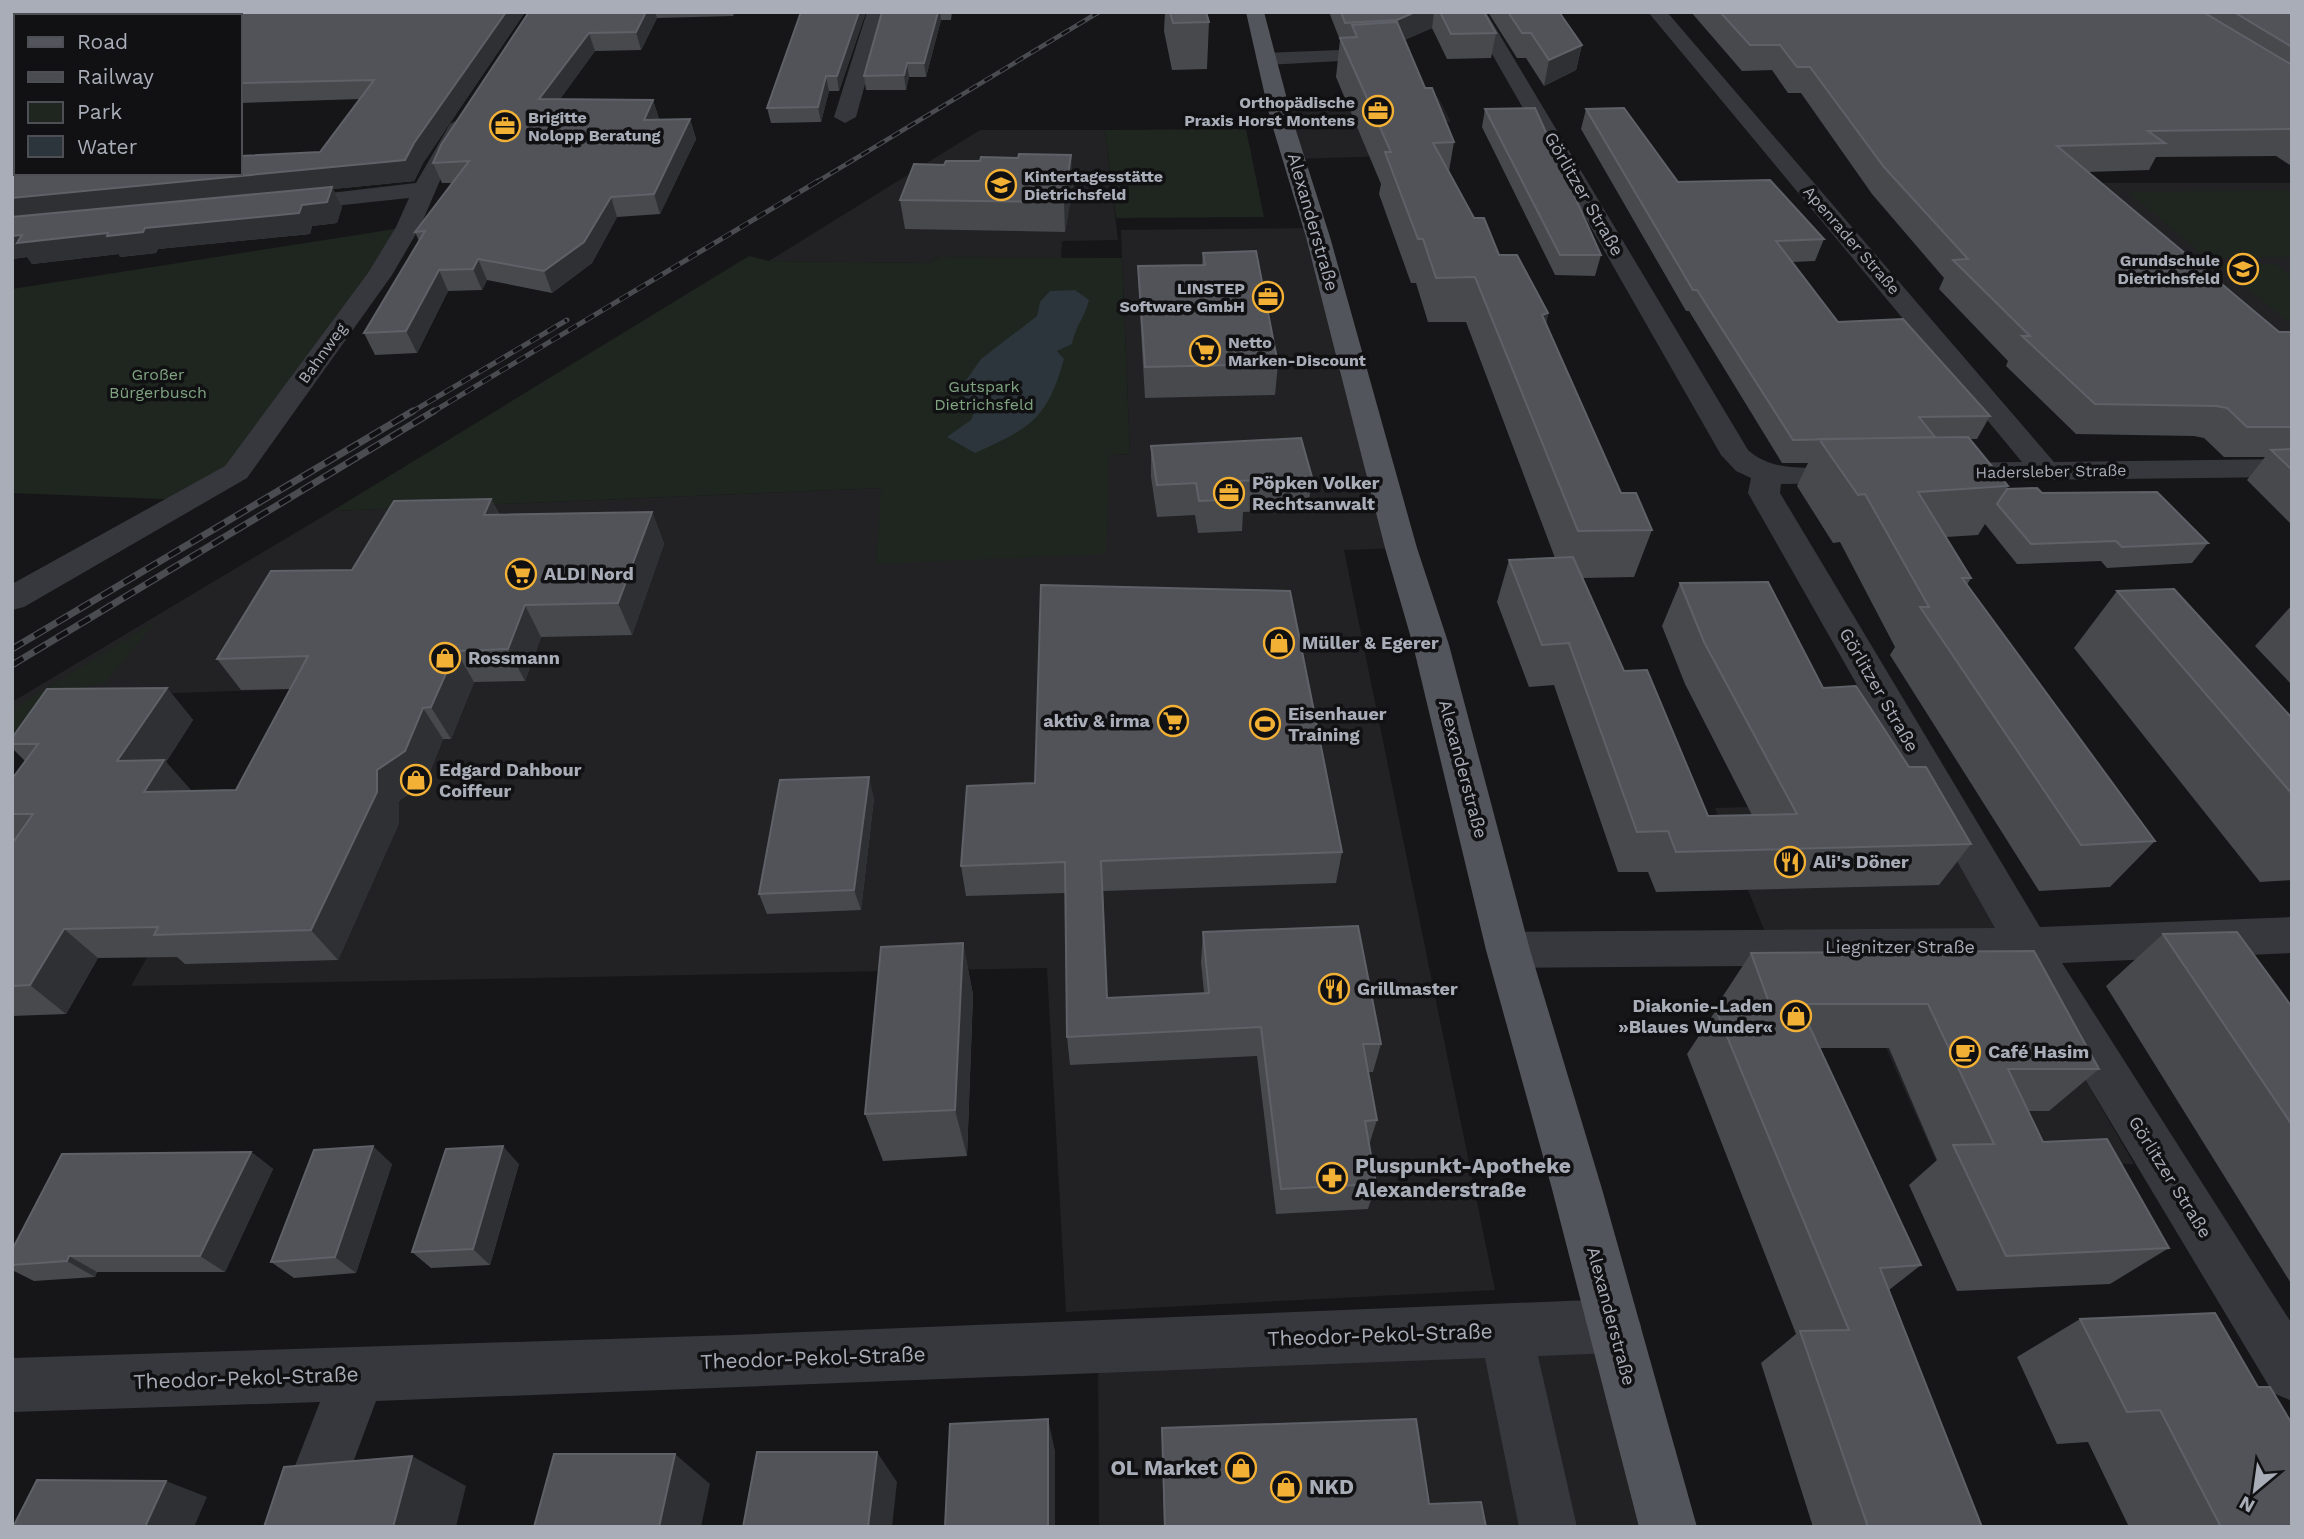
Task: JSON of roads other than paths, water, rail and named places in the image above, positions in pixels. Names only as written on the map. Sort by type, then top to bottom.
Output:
[{"type":"main road","name":"Alexanderstraße","points":[[1255,12],[1431,645],[1507,950],[1668,1527]]},
{"type":"street","points":[[845,117],[876,12]]},
{"type":"street","name":"Görlitzer Straße","points":[[1477,12],[1735,455],[1742,463],[1768,473],[1764,493],[2028,946],[2292,1374]]},
{"type":"street","name":"Apenrader Straße","points":[[1657,12],[2045,470]]},
{"type":"street","points":[[1266,59],[1390,54]]},
{"type":"street","name":"Bahnweg","points":[[12,599],[236,472],[379,275],[427,189],[436,164],[475,102]]},
{"type":"street","points":[[262,206],[427,189]]},
{"type":"street","name":"Hadersleber Straße","points":[[1921,473],[2292,468]]},
{"type":"street","points":[[1768,473],[1880,473]]},
{"type":"street","name":"Liegnitzer Straße","points":[[1507,950],[2028,946],[2292,935]]},
{"type":"street","name":"Theodor-Pekol-Straße","points":[[12,1385],[1614,1326]]},
{"type":"street","points":[[1506,1330],[1548,1527]]},
{"type":"street","points":[[300,1527],[358,1374]]},
{"type":"water","points":[[1075,290],[1089,300],[1072,344],[1057,351],[1064,359],[1058,380],[1051,396],[1034,420],[1010,436],[975,453],[947,437],[971,420],[977,405],[952,389],[967,379],[981,359],[1037,316],[1040,302],[1050,291]]},
{"type":"railway","points":[[815,183],[1099,12]]},
{"type":"railway","points":[[431,413],[818,181]]},
{"type":"railway","points":[[410,413],[567,320]]},
{"type":"railway","points":[[12,649],[413,411]]},
{"type":"railway","points":[[12,665],[434,411]]},
{"type":"place","name":"Orthopädische Praxis Horst Montens","points":[[1378,111]]},
{"type":"place","name":"Brigitte Nolopp Beratung","points":[[505,126]]},
{"type":"place","name":"Kintertagesstätte Dietrichsfeld","points":[[1001,185]]},
{"type":"place","name":"Grundschule Dietrichsfeld","points":[[2243,269]]},
{"type":"place","name":"LINSTEP Software GmbH","points":[[1268,297]]},
{"type":"place","name":"Netto Marken-Discount","points":[[1205,351]]},
{"type":"place","name":"Pöpken Volker Rechtsanwalt","points":[[1229,493]]},
{"type":"place","name":"ALDI Nord","points":[[521,574]]},
{"type":"place","name":"Müller & Egerer","points":[[1279,643]]},
{"type":"place","name":"Rossmann","points":[[445,658]]},
{"type":"place","name":"aktiv & irma","points":[[1173,721]]},
{"type":"place","name":"Eisenhauer Training","points":[[1265,724]]},
{"type":"place","name":"Edgard Dahbour Coiffeur","points":[[416,780]]},
{"type":"place","name":"Ali's Döner","points":[[1790,862]]},
{"type":"place","name":"Grillmaster","points":[[1334,989]]},
{"type":"place","name":"Diakonie-Laden »Blaues Wunder«","points":[[1796,1016]]},
{"type":"place","name":"Café Hasim","points":[[1965,1052]]},
{"type":"place","name":"Pluspunkt-Apotheke Alexanderstraße","points":[[1332,1178]]},
{"type":"place","name":"OL Market","points":[[1241,1468]]},
{"type":"place","name":"NKD","points":[[1286,1487]]},
{"type":"park label","name":"Großer Bürgerbusch","points":[[158,383]]},
{"type":"park label","name":"Gutspark Dietrichsfeld","points":[[984,395]]}]
